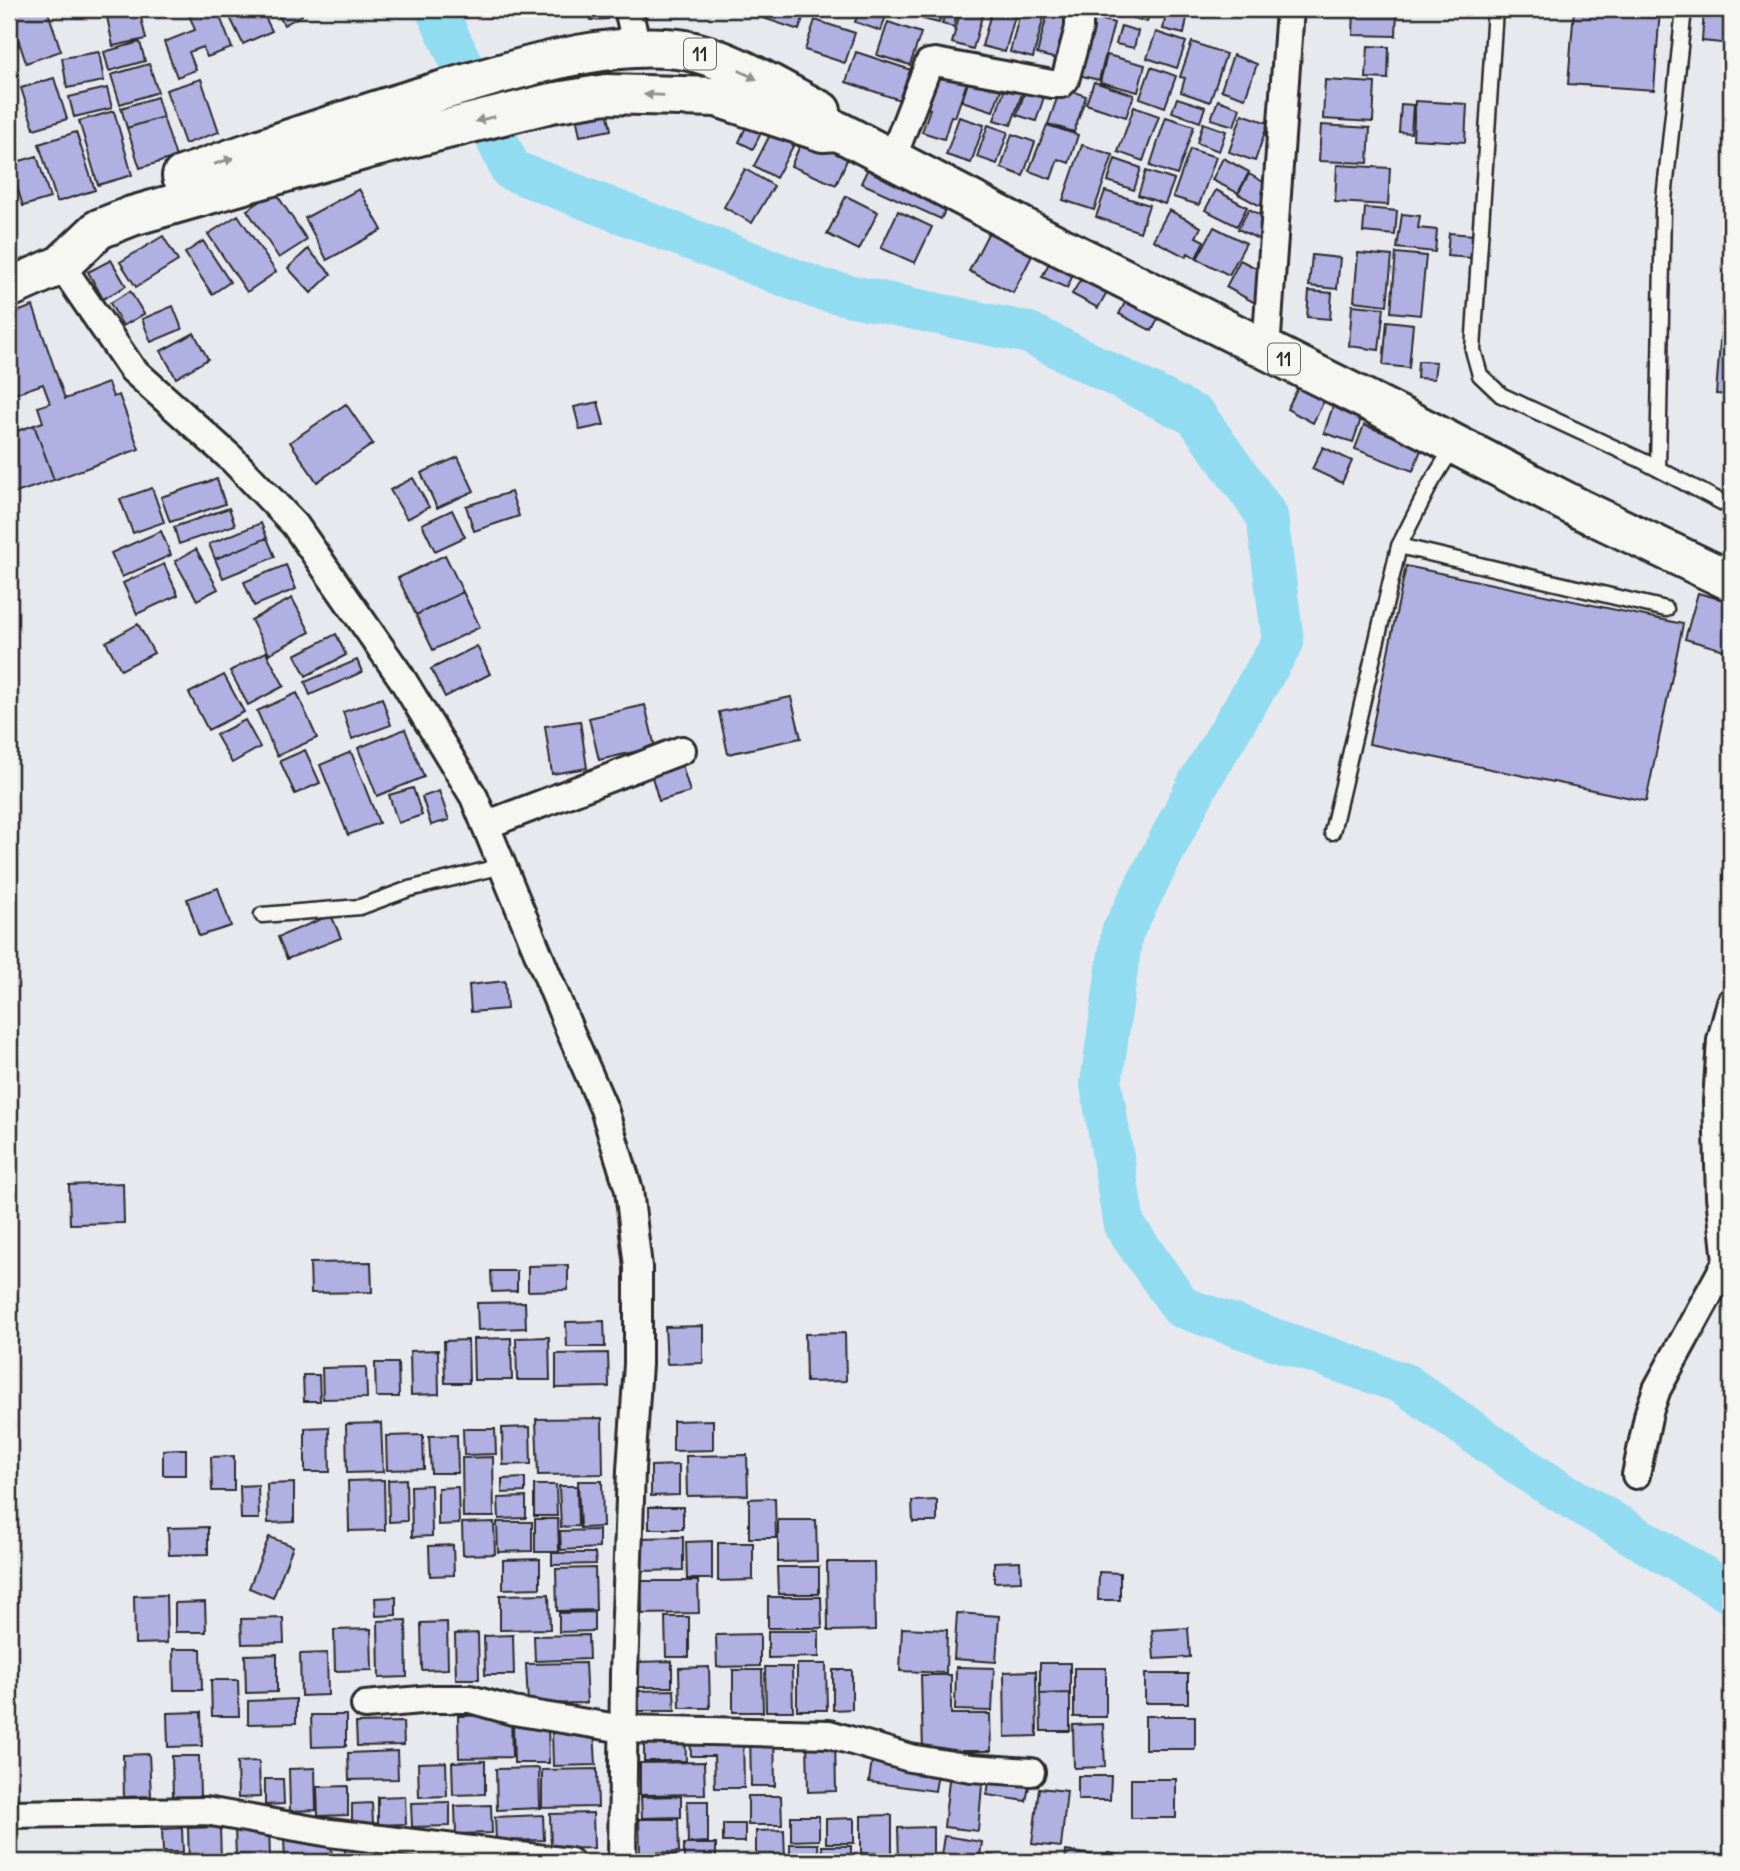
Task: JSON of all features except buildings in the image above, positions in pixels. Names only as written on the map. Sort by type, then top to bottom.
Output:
[{"type":"highway","name":"11","points":[[9,288],[61,265],[92,238],[94,211],[131,194],[365,131],[539,63],[637,47],[685,50],[712,58],[831,116],[838,131]]},
{"type":"highway","name":"11","points":[[365,131],[606,94],[717,97],[823,132],[838,131],[1055,244],[1580,509],[1731,581]]},
{"type":"street","points":[[628,9],[637,47]]},
{"type":"street","points":[[892,159],[929,63],[1062,84],[1079,28],[1079,9]]},
{"type":"street","points":[[1266,350],[1290,9]]},
{"type":"street","points":[[61,265],[132,369],[232,459],[295,525],[401,677],[474,797],[569,1031],[604,1109],[628,1190],[638,1267],[638,1364],[630,1483],[622,1862]]},
{"type":"street","points":[[486,825],[682,750]]},
{"type":"street","points":[[1636,1475],[1648,1412],[1657,1389],[1729,1262],[1719,1182],[1717,1102],[1721,1040],[1731,1002]]},
{"type":"street","points":[[365,1705],[432,1699],[470,1699],[513,1711],[624,1729],[829,1734],[910,1758],[960,1766],[1031,1772]]},
{"type":"street","points":[[9,1814],[206,1811],[330,1833],[570,1862]]},
{"type":"lane","points":[[1495,9],[1473,350],[1480,375],[1502,395],[1731,507]]},
{"type":"lane","points":[[1658,469],[1663,209],[1684,9]]},
{"type":"lane","points":[[1332,832],[1399,546],[1431,483],[1455,444]]},
{"type":"lane","points":[[1399,546],[1666,609]]},
{"type":"lane","points":[[262,915],[360,907],[409,889],[502,866]]},
{"type":"waterway","points":[[436,9],[511,170],[819,289],[1029,333],[1196,416],[1267,516],[1283,642],[1199,782],[1122,933],[1101,1084],[1124,1225],[1181,1307],[1405,1384],[1543,1481],[1731,1593]]}]
